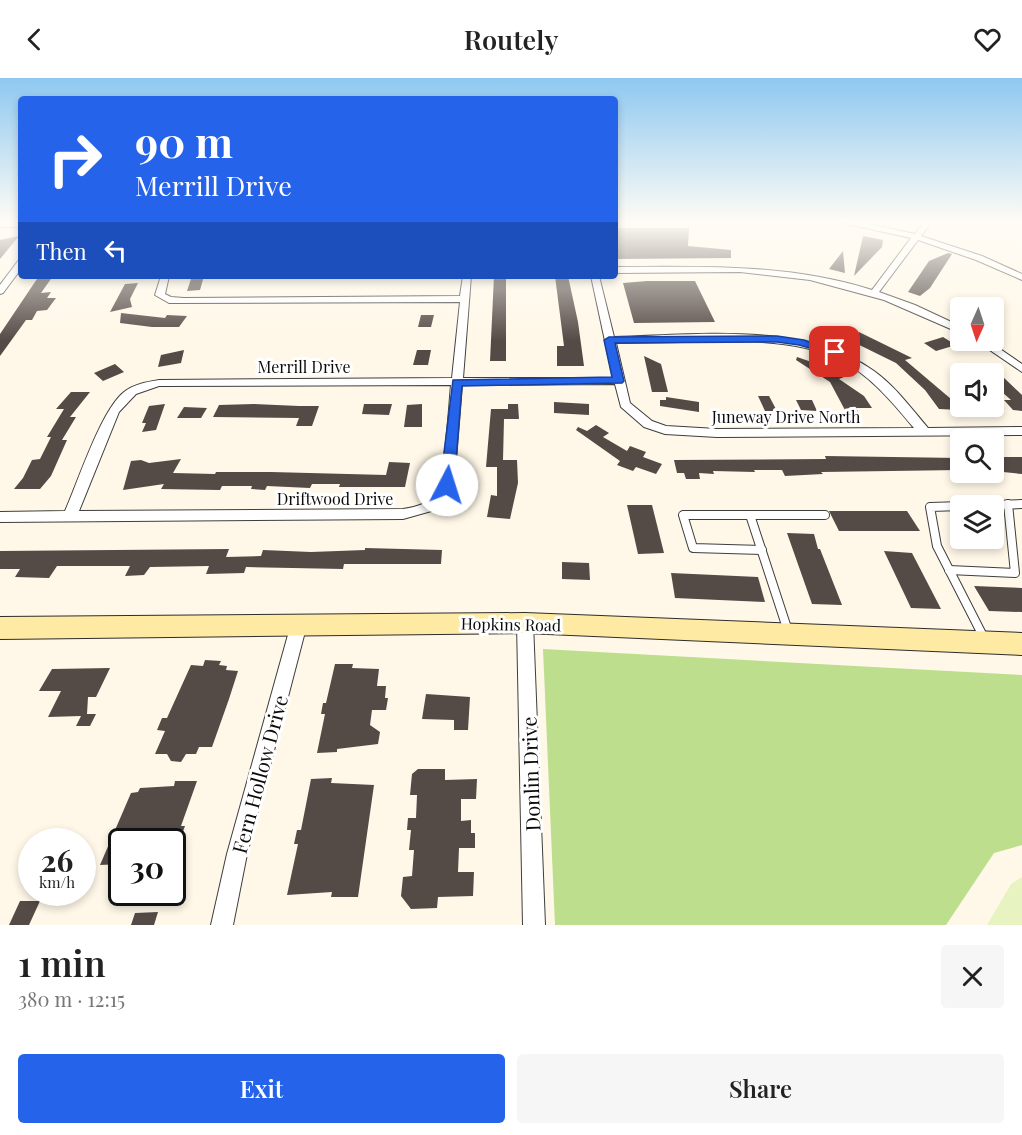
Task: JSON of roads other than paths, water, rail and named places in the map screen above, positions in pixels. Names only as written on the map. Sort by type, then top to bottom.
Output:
[{"type":"street","points":[[874,293],[898,262]]},
{"type":"street","points":[[987,262],[1022,277]]},
{"type":"street","points":[[0,291],[18,267]]},
{"type":"street","points":[[618,270],[757,270],[814,278],[874,293],[950,325]]},
{"type":"street","points":[[164,279],[159,295],[169,300],[184,301],[465,299]]},
{"type":"street","name":"Driftwood Drive","points":[[0,517],[403,514],[432,508],[447,485],[467,279]]},
{"type":"street","name":"Juneway Drive North","points":[[596,279],[625,404],[648,424],[665,430],[717,433],[1022,431]]},
{"type":"street","points":[[609,340],[777,339],[820,346],[854,362],[872,375],[888,389],[924,431]]},
{"type":"street","points":[[996,351],[1022,369]]},
{"type":"street","name":"Merrill Drive","points":[[70,516],[113,412],[121,399],[145,385],[159,383],[618,381]]},
{"type":"street","name":"Hopkins Road","points":[[0,628],[525,623],[1022,644]]},
{"type":"street","name":"Donlin Drive","points":[[525,623],[534,925]]},
{"type":"street","name":"Fern Hollow Drive","points":[[222,925],[237,854],[299,624]]},
{"type":"lane","points":[[949,570],[1015,573],[1008,504]]},
{"type":"lane","points":[[986,642],[937,546],[930,507],[1022,504]]},
{"type":"lane","points":[[762,550],[693,548],[683,515],[825,515]]},
{"type":"lane","points":[[750,515],[789,633]]}]
